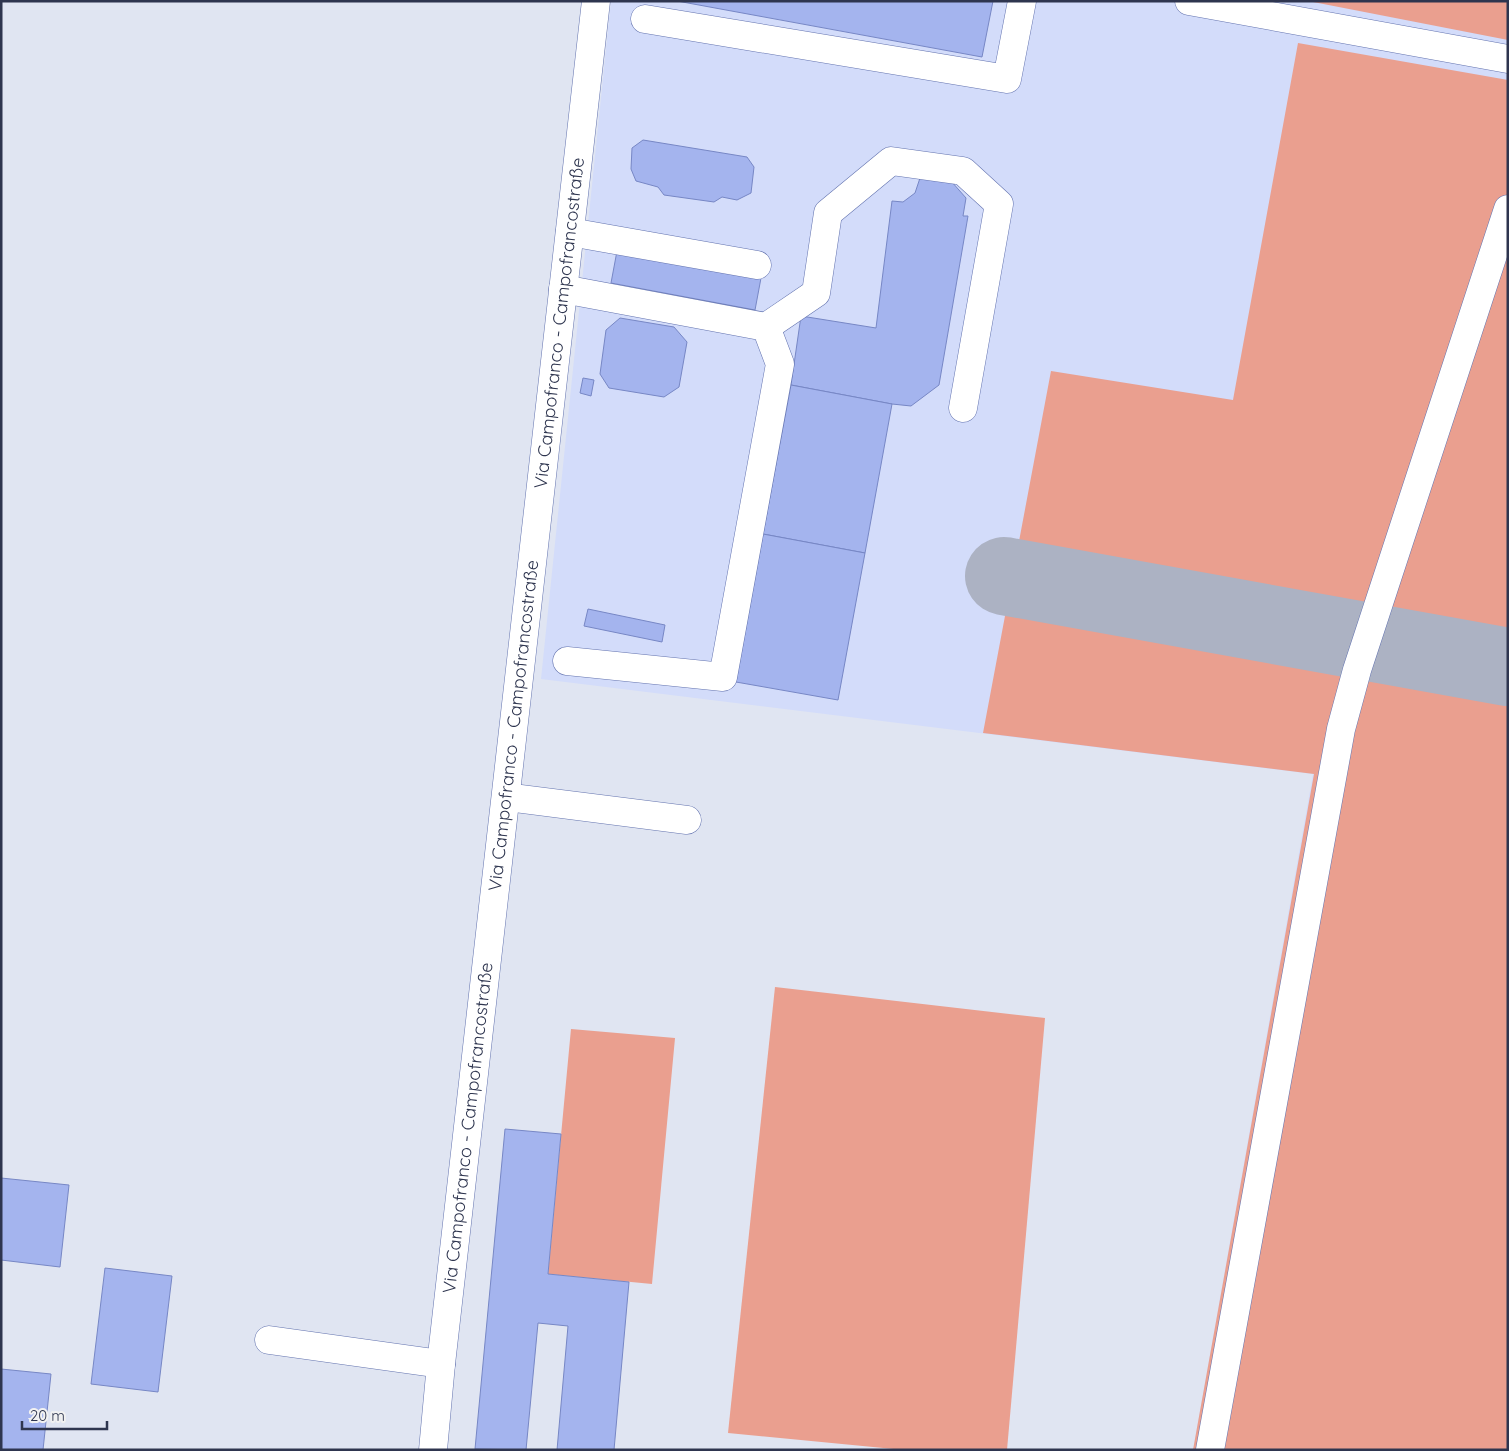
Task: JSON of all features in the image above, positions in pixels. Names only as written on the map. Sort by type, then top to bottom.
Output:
[{"type":"street","name":"Via Campofranco - Campofrancostraße","points":[[433,1450],[441,1364],[596,1]]},
{"type":"street","points":[[645,19],[1007,79],[1022,1]]},
{"type":"street","points":[[1189,1],[1508,59]]},
{"type":"street","points":[[563,289],[766,327],[816,293],[828,213],[891,161],[964,171],[999,204],[964,408]]},
{"type":"street","points":[[1210,1450],[1341,729],[1357,670],[1508,209]]},
{"type":"street","points":[[570,232],[757,265]]},
{"type":"street","points":[[567,662],[723,677],[780,364],[766,327]]},
{"type":"street","points":[[506,797],[688,820]]},
{"type":"street","points":[[269,1340],[441,1364]]},
{"type":"shaded area","points":[[611,1],[1508,1],[1508,1450],[1193,1450],[1313,774],[541,679]]},
{"type":"shaded area","points":[[1308,1],[1508,1],[1508,40]]},
{"type":"shaded area","points":[[1298,43],[1508,80],[1508,1450],[1193,1450],[1314,774],[983,733],[1051,371],[1233,400]]},
{"type":"shaded area","points":[[775,987],[1045,1018],[1007,1450],[904,1450],[728,1433]]},
{"type":"shaded area","points":[[571,1029],[675,1038],[652,1284],[548,1274]]},
{"type":"building","points":[[677,1],[993,1],[982,57]]},
{"type":"building","points":[[643,140],[747,157],[754,167],[751,193],[737,200],[722,197],[714,202],[664,195],[658,187],[636,181],[631,169],[632,148]]},
{"type":"building","points":[[944,173],[966,198],[963,216],[968,216],[939,385],[911,406],[791,385],[801,316],[876,328],[892,201],[903,202],[915,193],[920,178]]},
{"type":"building","points":[[617,251],[761,278],[755,310],[611,283]]},
{"type":"building","points":[[620,318],[674,327],[687,342],[679,387],[664,397],[609,388],[600,374],[606,330]]},
{"type":"building","points":[[583,378],[594,380],[591,396],[580,393]]},
{"type":"building","points":[[791,385],[892,404],[865,553],[763,534]]},
{"type":"building","points":[[763,534],[865,553],[838,700],[736,682]]},
{"type":"building","points":[[588,609],[665,625],[662,642],[584,626]]},
{"type":"building","points":[[505,1129],[561,1134],[548,1274],[629,1282],[614,1450],[557,1450],[568,1326],[538,1323],[526,1450],[475,1449]]},
{"type":"building","points":[[1,1178],[69,1185],[60,1267],[1,1260]]},
{"type":"building","points":[[105,1268],[172,1276],[158,1392],[91,1384]]},
{"type":"building","points":[[1,1369],[51,1374],[43,1450],[1,1450]]},
{"type":"taxiway","points":[[1004,576],[1508,667]]}]
